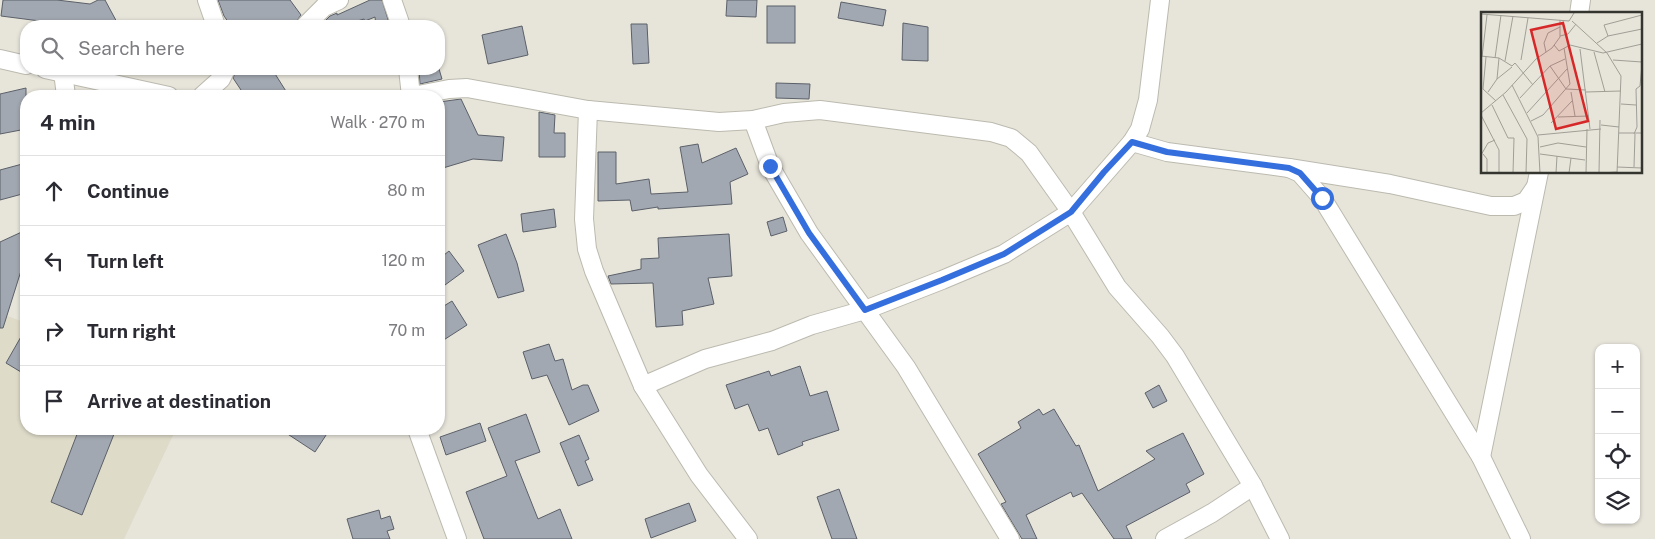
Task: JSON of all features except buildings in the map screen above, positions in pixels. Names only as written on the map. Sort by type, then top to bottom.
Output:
[{"type":"street","points":[[207,0],[214,20]]},
{"type":"street","points":[[311,20],[324,7],[339,0]]},
{"type":"street","points":[[392,0],[400,20]]},
{"type":"street","points":[[643,386],[705,359],[755,346],[812,325],[865,310],[942,280],[1004,254],[1071,212],[1132,142],[1140,129],[1148,100],[1160,0]]},
{"type":"street","points":[[0,59],[20,64]]},
{"type":"street","points":[[63,75],[65,90]]},
{"type":"street","points":[[76,75],[142,90]]},
{"type":"street","points":[[209,90],[223,75]]},
{"type":"street","points":[[409,75],[411,90]]},
{"type":"street","points":[[444,90],[466,88],[588,110],[719,122],[753,120],[784,112],[820,110],[991,132],[1011,138],[1029,153],[1071,212],[1117,287],[1176,356],[1253,486],[1280,539]]},
{"type":"street","points":[[588,110],[584,219],[587,249],[594,271],[643,386],[699,475],[748,539]]},
{"type":"street","points":[[753,120],[770,166],[809,233],[906,367],[1010,539]]},
{"type":"street","points":[[1132,142],[1167,152],[1390,184],[1491,206],[1514,206],[1526,201],[1537,180]]},
{"type":"street","points":[[1289,168],[1300,173],[1322,198],[1481,457],[1521,539]]},
{"type":"street","points":[[1481,457],[1537,180]]},
{"type":"street","points":[[420,435],[457,539]]},
{"type":"street","points":[[1165,539],[1212,513],[1253,486]]},
{"type":"shaded area","points":[[0,313],[20,321],[20,435],[173,435],[124,539],[0,539]]},
{"type":"route","points":[[770,166],[809,233],[865,310],[1004,254],[1071,212],[1132,142],[1167,152],[1203,158],[1289,168],[1300,173],[1322,198]]}]
